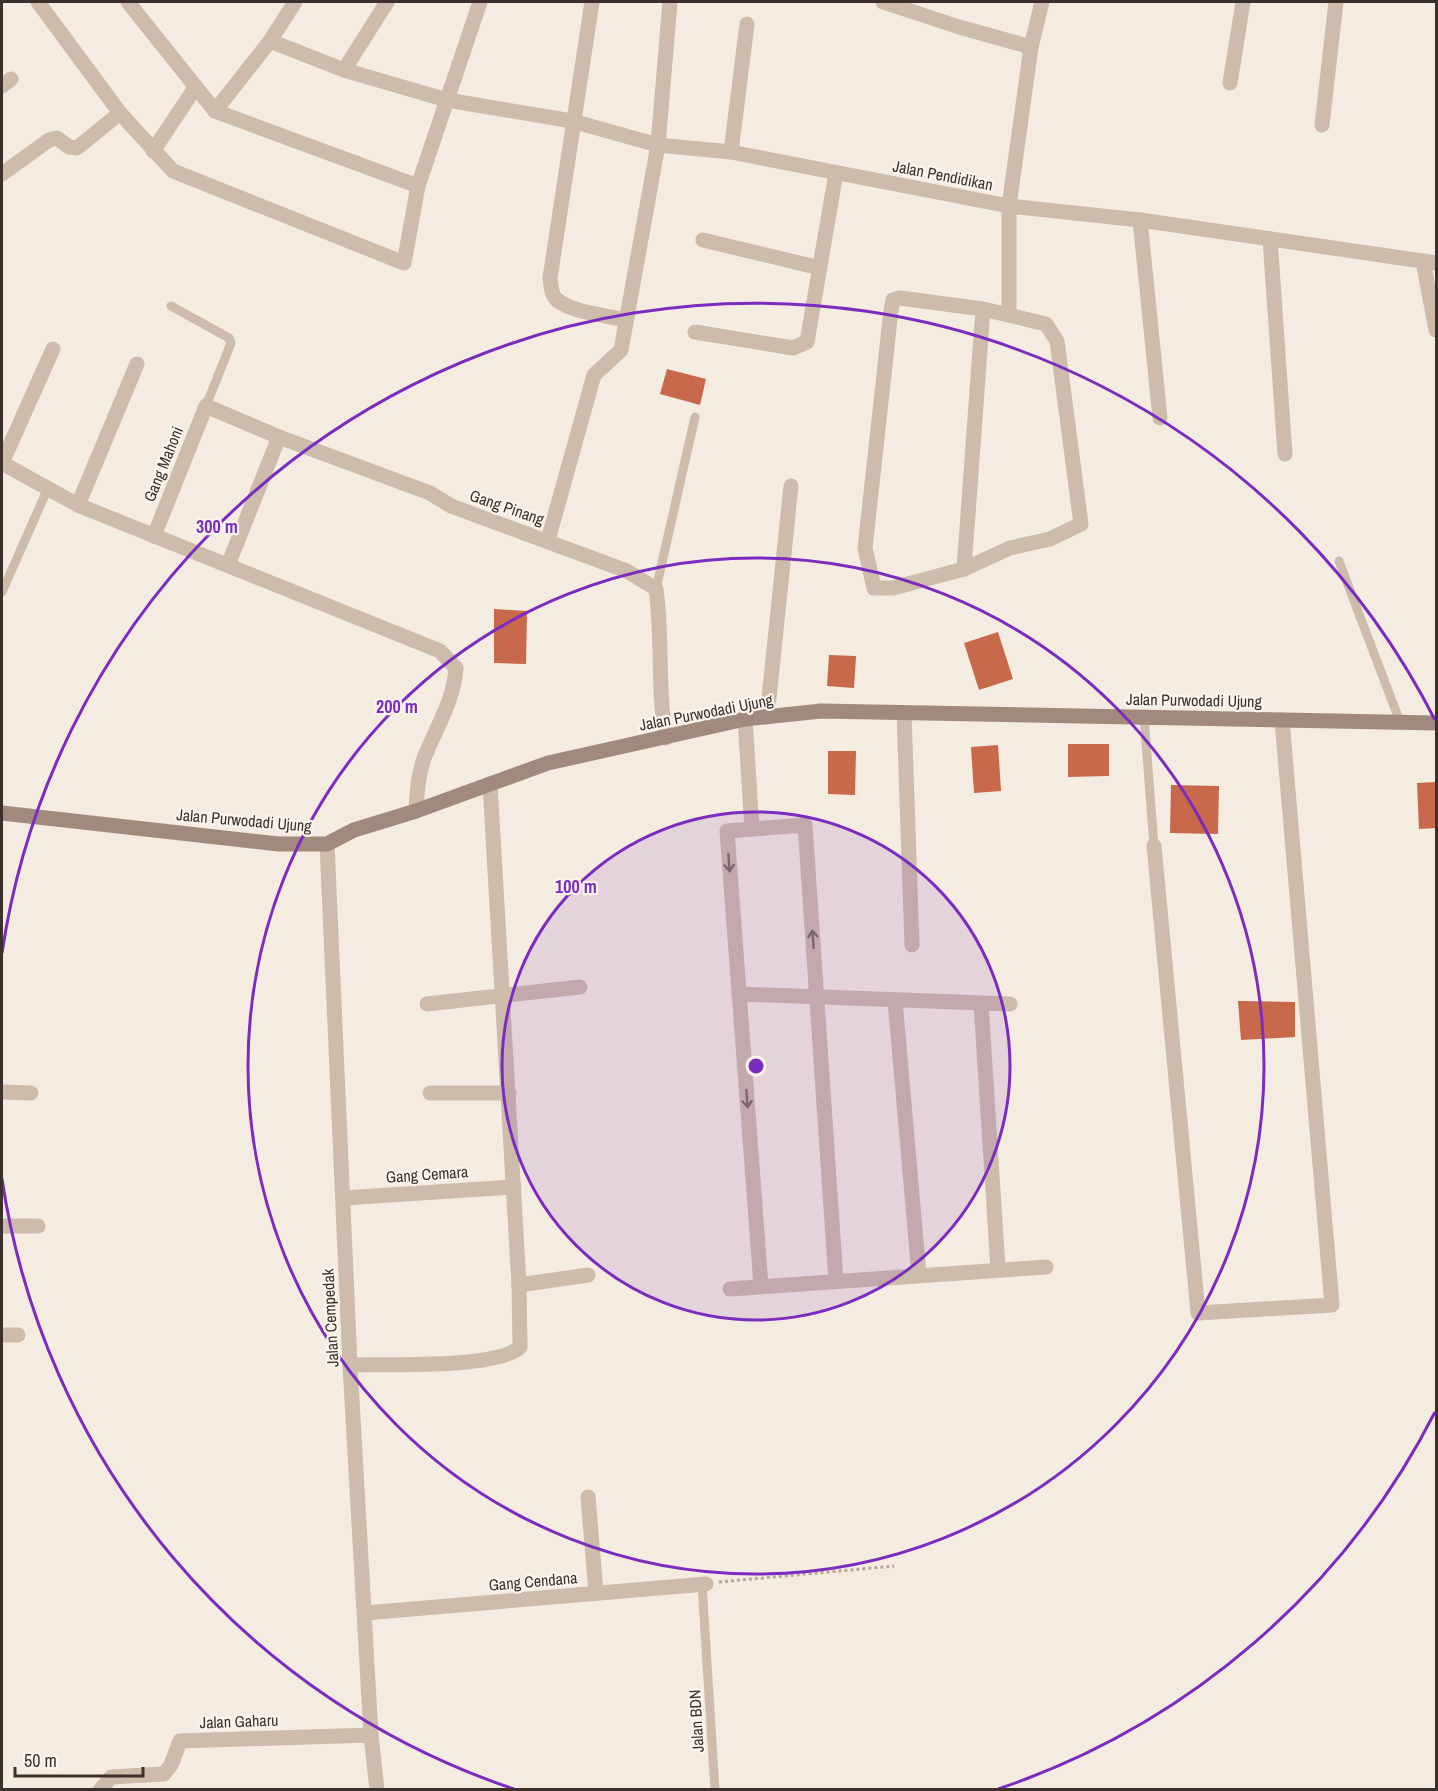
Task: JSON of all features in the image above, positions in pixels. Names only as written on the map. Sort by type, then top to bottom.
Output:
[{"type":"street","points":[[38,2],[120,113],[172,171],[404,263],[418,186],[480,2]]},
{"type":"street","points":[[128,2],[215,111],[418,186]]},
{"type":"street","points":[[215,111],[270,40],[295,2]]},
{"type":"street","points":[[345,70],[387,2]]},
{"type":"street","points":[[592,2],[572,121],[550,278],[552,291],[557,299],[575,308],[625,320]]},
{"type":"street","points":[[548,540],[594,375],[621,350],[658,146],[670,2]]},
{"type":"street","points":[[883,2],[959,27],[1031,47]]},
{"type":"street","points":[[1009,314],[1009,206],[1031,47],[1042,2]]},
{"type":"street","points":[[1230,83],[1243,2]]},
{"type":"street","points":[[1322,125],[1336,2]]},
{"type":"street","points":[[731,152],[747,24]]},
{"type":"street","name":"Jalan Pendidikan","points":[[270,40],[345,70],[447,100],[572,121],[658,146],[731,152],[1009,206],[1140,220],[1430,262]]},
{"type":"street","points":[[153,151],[195,88]]},
{"type":"street","points":[[2,174],[49,140],[57,138],[69,147],[77,148],[120,113]]},
{"type":"street","points":[[695,332],[793,348],[807,342],[837,173]]},
{"type":"street","points":[[1140,220],[1160,418]]},
{"type":"street","points":[[1270,239],[1286,454]]},
{"type":"street","points":[[703,240],[820,268]]},
{"type":"street","points":[[1430,262],[1437,330]]},
{"type":"street","points":[[900,298],[1009,314],[1046,324],[1057,341],[1081,524],[1050,539],[1010,548],[964,569],[893,588],[874,588],[865,548],[893,300],[900,298]]},
{"type":"street","points":[[964,569],[983,309]]},
{"type":"street","points":[[53,349],[2,463],[78,505],[440,651],[456,668],[455,688],[424,758],[418,783],[416,811]]},
{"type":"street","points":[[78,505],[137,364]]},
{"type":"street","name":"Gang Pinang","points":[[206,406],[279,437],[430,494],[451,506],[627,571],[656,589]]},
{"type":"street","name":"Gang Mahoni","points":[[154,536],[206,406]]},
{"type":"street","points":[[228,565],[279,437]]},
{"type":"street","points":[[767,717],[791,486]]},
{"type":"street","points":[[656,589],[661,623],[660,708],[666,738]]},
{"type":"street","name":"Jalan Purwodadi Ujung","points":[[2,813],[279,844],[327,844],[354,830],[416,811],[548,763],[745,719],[821,711],[1437,723]]},
{"type":"street","points":[[904,713],[912,945]]},
{"type":"street","points":[[745,719],[752,829]]},
{"type":"street","points":[[1154,846],[1198,1313],[1332,1305],[1282,720]]},
{"type":"street","points":[[350,1365],[468,1362],[513,1353],[520,1347],[514,1187],[490,784]]},
{"type":"street","points":[[761,1286],[727,831],[805,825],[836,1281]]},
{"type":"street","name":"Jalan Cempedak","points":[[327,844],[350,1365],[371,1735],[377,1790]]},
{"type":"street","points":[[427,1004],[580,987]]},
{"type":"street","points":[[739,994],[1010,1004]]},
{"type":"street","points":[[895,1000],[919,1275]]},
{"type":"street","points":[[981,1003],[998,1269]]},
{"type":"street","points":[[2,1092],[31,1093]]},
{"type":"street","points":[[430,1093],[508,1093]]},
{"type":"street","name":"Gang Cemara","points":[[343,1198],[514,1187]]},
{"type":"street","points":[[2,1226],[38,1226]]},
{"type":"street","points":[[730,1289],[1046,1266]]},
{"type":"street","points":[[519,1285],[588,1275]]},
{"type":"street","points":[[2,1335],[18,1335]]},
{"type":"street","points":[[588,1497],[596,1593]]},
{"type":"street","name":"Gang Cendana","points":[[364,1613],[704,1584]]},
{"type":"street","name":"Jalan Gaharu","points":[[100,1790],[111,1777],[164,1774],[171,1765],[180,1741],[371,1735]]},
{"type":"lane","points":[[171,306],[229,338],[231,344],[206,406]]},
{"type":"lane","points":[[656,589],[695,417]]},
{"type":"lane","points":[[2,592],[48,488]]},
{"type":"lane","points":[[1339,561],[1400,722]]},
{"type":"lane","points":[[1144,716],[1154,846]]},
{"type":"lane","name":"Jalan BDN","points":[[704,1584],[715,1790]]},
{"type":"path","points":[[704,1584],[894,1566]]},
{"type":"building","points":[[667,369],[706,379],[700,405],[660,394]]},
{"type":"building","points":[[494,609],[527,611],[526,664],[494,663]]},
{"type":"building","points":[[998,632],[1013,679],[979,690],[964,643]]},
{"type":"building","points":[[829,655],[856,656],[854,688],[827,686]]},
{"type":"building","points":[[1068,744],[1109,744],[1109,776],[1068,777]]},
{"type":"building","points":[[998,745],[1001,791],[974,793],[971,747]]},
{"type":"building","points":[[828,751],[856,751],[855,795],[828,794]]},
{"type":"building","points":[[1437,782],[1437,828],[1419,829],[1417,783]]},
{"type":"building","points":[[1171,785],[1219,786],[1218,834],[1170,833]]},
{"type":"building","points":[[1238,1001],[1295,1002],[1295,1037],[1241,1040]]}]
